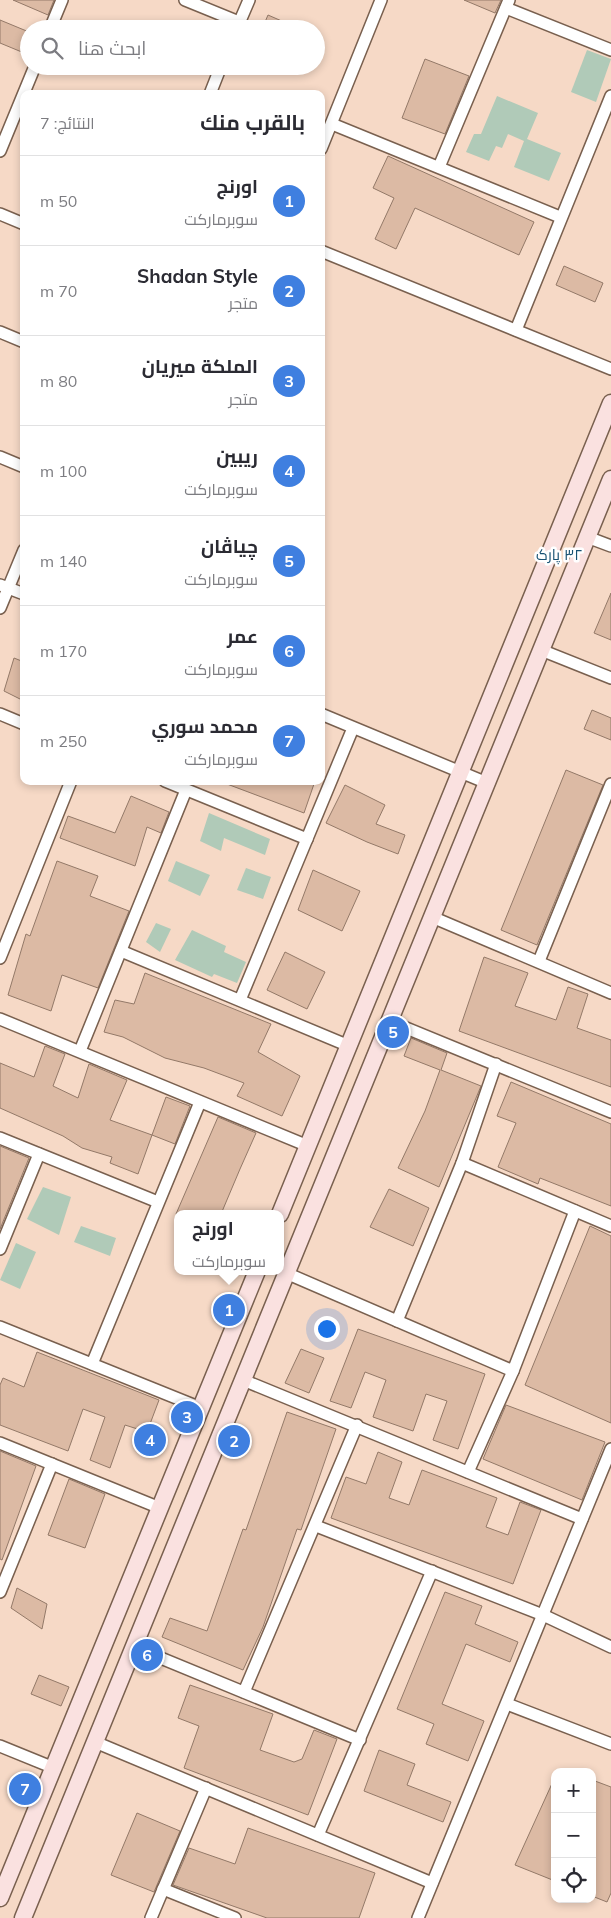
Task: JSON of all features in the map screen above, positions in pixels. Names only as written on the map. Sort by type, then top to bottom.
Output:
[{"type":"street","points":[[54,20],[62,0]]},
{"type":"street","points":[[185,0],[226,20]]},
{"type":"street","points":[[240,20],[248,0]]},
{"type":"street","points":[[325,140],[381,0]]},
{"type":"street","points":[[439,168],[508,4],[611,50]]},
{"type":"street","points":[[25,90],[31,75]]},
{"type":"street","points":[[212,90],[218,75]]},
{"type":"street","points":[[516,330],[560,217],[611,96]]},
{"type":"street","points":[[0,150],[20,102]]},
{"type":"street","points":[[332,124],[560,217]]},
{"type":"street","points":[[0,214],[20,222]]},
{"type":"street","points":[[325,253],[611,368]]},
{"type":"street","points":[[0,332],[20,340]]},
{"type":"street","points":[[282,1210],[611,403]]},
{"type":"street","points":[[0,456],[20,465]]},
{"type":"street","points":[[23,1918],[611,479]]},
{"type":"street","points":[[587,537],[611,546]]},
{"type":"street","points":[[0,608],[4,586],[20,557]]},
{"type":"street","points":[[4,586],[20,592]]},
{"type":"street","points":[[541,650],[611,678]]},
{"type":"street","points":[[0,714],[20,722]]},
{"type":"street","points":[[325,716],[487,783]]},
{"type":"street","points":[[240,1000],[353,728]]},
{"type":"street","points":[[539,961],[611,784]]},
{"type":"street","points":[[0,958],[69,785]]},
{"type":"street","points":[[174,785],[307,838]]},
{"type":"street","points":[[80,1051],[186,790]]},
{"type":"street","points":[[600,810],[611,815]]},
{"type":"street","points":[[432,916],[611,993]]},
{"type":"street","points":[[121,951],[349,1046]]},
{"type":"street","points":[[0,1020],[80,1051],[308,1146]]},
{"type":"street","points":[[389,1021],[611,1112]]},
{"type":"street","points":[[397,1321],[462,1162],[496,1064]]},
{"type":"street","points":[[92,1364],[200,1102]]},
{"type":"street","points":[[0,1138],[158,1202]]},
{"type":"street","points":[[0,1249],[39,1154]]},
{"type":"street","points":[[462,1162],[611,1226]]},
{"type":"street","points":[[468,1472],[513,1371],[575,1211]]},
{"type":"street","points":[[286,1273],[513,1371]]},
{"type":"street","points":[[0,1898],[6,1868],[30,1828],[255,1275]]},
{"type":"street","points":[[236,1322],[262,1332]]},
{"type":"street","points":[[0,1327],[201,1408]]},
{"type":"street","points":[[243,1380],[357,1425],[582,1519]]},
{"type":"street","points":[[244,1692],[316,1526],[357,1425]]},
{"type":"street","points":[[0,1443],[160,1508]]},
{"type":"street","points":[[418,1918],[611,1450]]},
{"type":"street","points":[[0,1592],[5,1563],[52,1464]]},
{"type":"street","points":[[316,1526],[543,1615],[611,1647]]},
{"type":"street","points":[[318,1835],[432,1571]]},
{"type":"street","points":[[134,1646],[360,1740]]},
{"type":"street","points":[[507,1704],[611,1744]]},
{"type":"street","points":[[95,1742],[432,1883]]},
{"type":"street","points":[[0,1746],[54,1768]]},
{"type":"street","points":[[151,1918],[206,1788]]},
{"type":"street","points":[[30,1828],[55,1839]]},
{"type":"street","points":[[163,1889],[235,1918]]},
{"type":"green space","points":[[587,50],[611,59],[596,102],[571,92]]},
{"type":"green space","points":[[497,96],[538,113],[527,139],[561,153],[549,181],[514,167],[524,141],[508,134],[502,148],[496,146],[489,161],[466,152],[474,134],[481,134]]},
{"type":"green space","points":[[209,813],[270,839],[265,855],[224,838],[221,851],[200,841]]},
{"type":"green space","points":[[176,861],[210,875],[200,896],[168,881]]},
{"type":"green space","points":[[246,868],[271,877],[263,899],[237,890]]},
{"type":"green space","points":[[156,923],[171,929],[160,952],[146,942]]},
{"type":"green space","points":[[192,930],[226,946],[224,952],[246,962],[237,983],[214,974],[212,977],[175,960]]},
{"type":"green space","points":[[43,1187],[71,1197],[59,1235],[27,1219]]},
{"type":"green space","points":[[81,1226],[116,1238],[110,1256],[74,1242]]},
{"type":"green space","points":[[16,1243],[36,1252],[20,1289],[0,1280]]},
{"type":"building","points":[[13,0],[54,0],[48,15]]},
{"type":"building","points":[[464,0],[501,0],[495,13]]},
{"type":"building","points":[[268,15],[279,20],[266,20]]},
{"type":"building","points":[[0,20],[20,28],[20,51],[0,43]]},
{"type":"building","points":[[425,59],[469,76],[445,134],[402,118]]},
{"type":"building","points":[[388,156],[534,222],[519,255],[415,208],[396,249],[375,239],[394,198],[373,188]]},
{"type":"building","points":[[564,266],[603,283],[595,302],[556,285]]},
{"type":"building","points":[[611,593],[611,640],[594,633]]},
{"type":"building","points":[[14,658],[20,660],[20,699],[4,691]]},
{"type":"building","points":[[592,710],[611,718],[611,740],[584,729]]},
{"type":"building","points":[[566,770],[603,785],[537,945],[501,930]]},
{"type":"building","points":[[230,785],[314,785],[304,813]]},
{"type":"building","points":[[345,785],[385,805],[376,824],[405,835],[398,854],[326,823]]},
{"type":"building","points":[[131,796],[169,812],[161,833],[147,827],[135,866],[60,838],[68,816],[115,833]]},
{"type":"building","points":[[57,861],[98,876],[90,896],[129,911],[98,988],[62,975],[51,1011],[8,995],[26,934],[30,936]]},
{"type":"building","points":[[313,870],[360,891],[342,931],[298,910]]},
{"type":"building","points":[[285,952],[325,972],[307,1009],[267,990]]},
{"type":"building","points":[[484,957],[528,973],[515,1006],[556,1020],[568,987],[588,994],[577,1028],[611,1040],[611,1087],[459,1031]]},
{"type":"building","points":[[145,973],[271,1024],[258,1052],[300,1076],[282,1116],[237,1096],[244,1083],[204,1068],[165,1058],[123,1037],[104,1032],[115,1000],[134,1004]]},
{"type":"building","points":[[411,1038],[447,1053],[441,1070],[481,1086],[439,1187],[398,1168],[425,1111],[440,1070],[404,1056]]},
{"type":"building","points":[[45,1046],[65,1054],[53,1086],[78,1098],[89,1064],[127,1080],[110,1120],[152,1135],[138,1174],[110,1163],[112,1157],[82,1148],[63,1136],[0,1108],[0,1063],[34,1077]]},
{"type":"building","points":[[511,1082],[611,1124],[611,1206],[540,1178],[538,1184],[498,1167],[516,1123],[497,1116]]},
{"type":"building","points":[[166,1097],[190,1106],[175,1144],[152,1135]]},
{"type":"building","points":[[218,1117],[256,1133],[223,1210],[178,1210]]},
{"type":"building","points":[[0,1146],[29,1158],[0,1229]]},
{"type":"building","points":[[389,1189],[429,1208],[413,1246],[370,1227]]},
{"type":"building","points":[[590,1226],[611,1236],[611,1423],[525,1385]]},
{"type":"building","points":[[358,1329],[485,1374],[458,1449],[433,1440],[447,1401],[426,1394],[413,1431],[373,1417],[386,1380],[365,1372],[351,1408],[330,1401]]},
{"type":"building","points":[[301,1349],[324,1358],[309,1393],[285,1383]]},
{"type":"building","points":[[37,1352],[159,1400],[147,1432],[125,1425],[110,1468],[90,1460],[105,1417],[83,1409],[68,1451],[0,1425],[0,1385],[3,1378],[24,1387]]},
{"type":"building","points":[[506,1405],[605,1442],[582,1500],[483,1459]]},
{"type":"building","points":[[287,1412],[336,1429],[301,1530],[297,1529],[263,1627],[243,1670],[162,1637],[170,1618],[207,1631],[243,1529],[246,1530]]},
{"type":"building","points":[[0,1451],[36,1466],[2,1560],[0,1559]]},
{"type":"building","points":[[378,1452],[402,1462],[389,1498],[409,1505],[422,1470],[497,1498],[486,1527],[508,1535],[520,1502],[541,1510],[513,1584],[331,1518],[346,1477],[366,1484]]},
{"type":"building","points":[[69,1479],[105,1494],[85,1548],[48,1535]]},
{"type":"building","points":[[17,1588],[47,1604],[42,1629],[11,1608]]},
{"type":"building","points":[[445,1592],[482,1606],[475,1624],[518,1642],[510,1662],[466,1644],[442,1704],[484,1721],[468,1761],[426,1744],[434,1724],[397,1709]]},
{"type":"building","points":[[39,1675],[69,1687],[61,1706],[31,1694]]},
{"type":"building","points":[[190,1685],[273,1714],[260,1750],[294,1762],[302,1759],[314,1730],[337,1739],[308,1815],[184,1768],[199,1726],[178,1718]]},
{"type":"building","points":[[379,1750],[415,1764],[407,1785],[451,1802],[443,1822],[364,1791]]},
{"type":"building","points":[[596,1781],[611,1787],[611,1893],[607,1902],[596,1898]]},
{"type":"building","points":[[551,1786],[551,1879],[515,1865]]},
{"type":"building","points":[[137,1813],[180,1831],[154,1892],[111,1875]]},
{"type":"building","points":[[248,1828],[375,1873],[359,1918],[267,1918],[173,1885],[189,1848],[235,1864]]},
{"type":"place","name":"چياڤان","points":[[393,1032]]},
{"type":"place","name":"اورنج","points":[[229,1310]]},
{"type":"place","name":"الملكة ميريان","points":[[187,1417]]},
{"type":"place","name":"ريبين","points":[[150,1440]]},
{"type":"place","name":"Shadan Style","points":[[234,1441]]},
{"type":"place","name":"عمر","points":[[147,1655]]},
{"type":"place","name":"محمد سوري","points":[[25,1789]]},
{"type":"district","name":"٣٢ پارک","points":[[559,554]]}]
